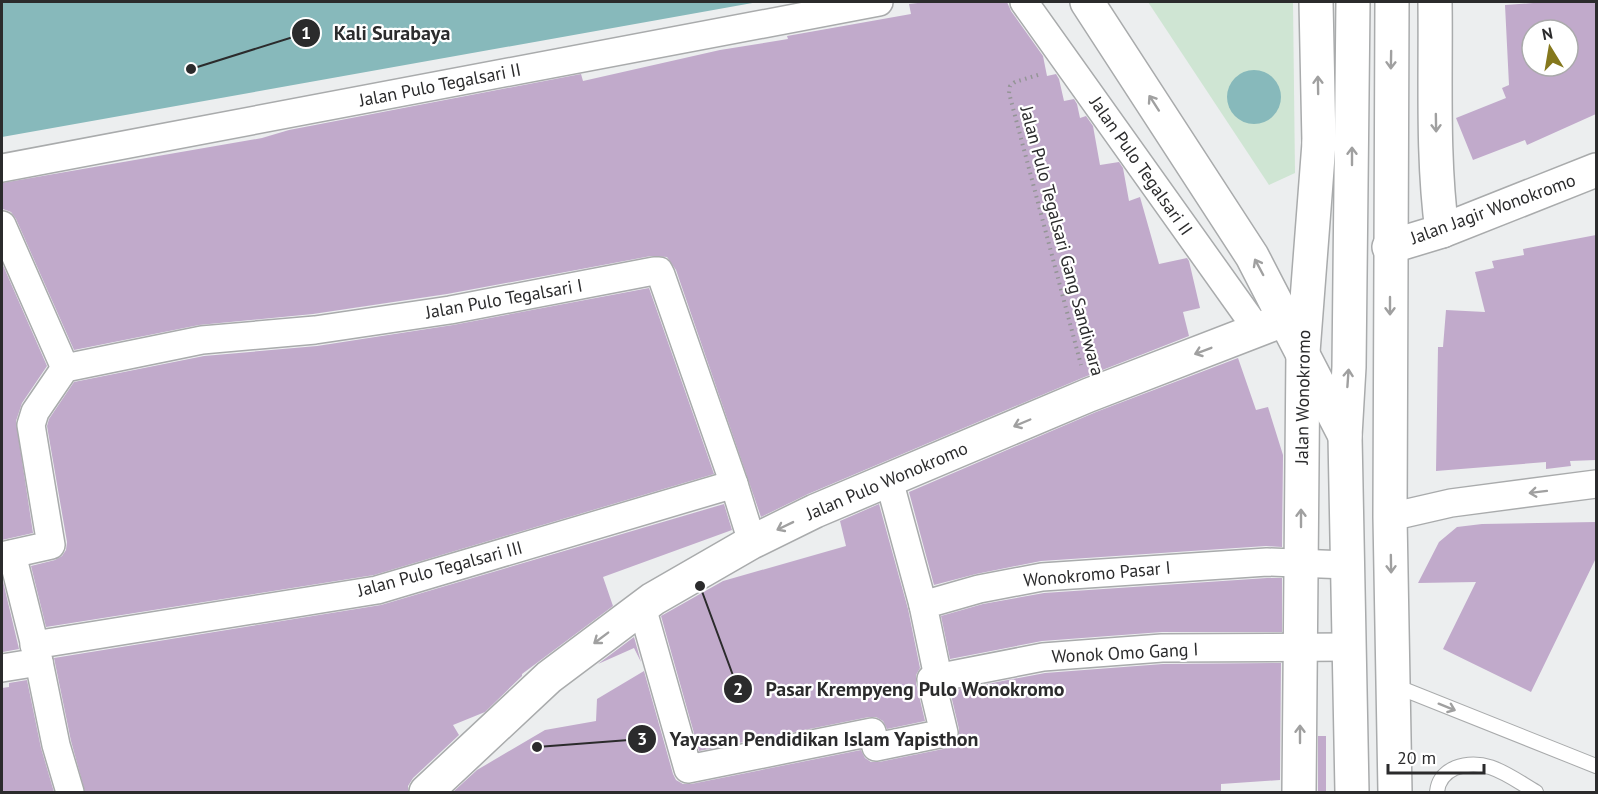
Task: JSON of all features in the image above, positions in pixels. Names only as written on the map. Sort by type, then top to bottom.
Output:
[{"type":"main road","points":[[1087,2],[1252,256],[1272,324],[1303,352],[1345,436]]},
{"type":"main road","name":"Jalan Wonokromo","points":[[1299,792],[1303,352],[1319,143],[1316,2]]},
{"type":"main road","points":[[1352,792],[1345,436],[1349,367],[1353,2]]},
{"type":"main road","points":[[1392,2],[1389,247],[1390,517],[1395,792]]},
{"type":"main road","points":[[1435,2],[1436,161],[1442,231]]},
{"type":"main road","points":[[1319,143],[1351,235]]},
{"type":"main road","name":"Jalan Jagir Wonokromo","points":[[1389,247],[1442,231],[1596,170]]},
{"type":"main road","name":"Jalan Pulo Wonokromo","points":[[426,792],[549,677],[653,599],[752,542],[815,511],[1089,395],[1272,324]]},
{"type":"street","name":"Jalan Pulo Tegalsari II","points":[[2,168],[879,2]]},
{"type":"street","name":"Jalan Pulo Tegalsari II","points":[[1024,2],[1070,66],[1272,324]]},
{"type":"street","points":[[2,225],[65,368],[32,417],[51,545],[7,555],[37,653],[56,745],[70,792]]},
{"type":"street","name":"Jalan Pulo Tegalsari I","points":[[65,368],[202,340],[315,330],[450,310],[659,271],[734,484],[752,542]]},
{"type":"street","points":[[642,608],[688,769],[872,732],[876,747],[944,732],[931,679],[938,677],[923,605],[889,480]]},
{"type":"street","name":"Jalan Pulo Tegalsari III","points":[[2,668],[37,653],[377,590],[734,484]]},
{"type":"street","points":[[1390,517],[1451,503],[1596,484]]},
{"type":"street","name":"Wonokromo Pasar I","points":[[923,605],[979,589],[1042,577],[1267,562],[1347,565]]},
{"type":"street","name":"Wonok Omo Gang I","points":[[938,677],[1043,657],[1162,648],[1349,647]]},
{"type":"lane","points":[[1393,685],[1596,766]]},
{"type":"lane","points":[[1437,792],[1441,778],[1449,770],[1473,763],[1497,769],[1536,792]]},
{"type":"path","name":"Jalan Pulo Tegalsari Gang Sandiwara","points":[[1070,66],[1015,82],[1010,86],[1009,93],[1089,395]]},
{"type":"green space","points":[[1148,2],[1293,2],[1295,173],[1269,185]]},
{"type":"water","points":[[2,2],[758,2],[2,137]]},
{"type":"water","points":[[1254,70],[1264,72],[1273,78],[1279,87],[1281,97],[1279,107],[1273,116],[1264,122],[1254,124],[1244,122],[1235,116],[1229,107],[1227,97],[1229,87],[1235,78],[1244,72]]},
{"type":"building","points":[[1007,2],[1043,56],[1047,76],[1056,74],[1059,79],[1064,101],[1074,99],[1080,118],[1086,116],[1093,126],[1100,165],[1119,162],[1123,168],[1129,201],[1140,197],[1159,264],[1187,258],[1189,261],[1200,308],[1183,312],[1189,336],[1082,378],[808,494],[761,517],[676,270],[667,257],[651,256],[447,294],[313,314],[199,325],[74,350],[16,219],[11,212],[3,209],[2,183],[262,138],[289,130],[581,74],[583,81],[720,50],[788,39],[787,36],[911,14],[909,4]]},
{"type":"building","points":[[1533,2],[1596,2],[1596,114],[1527,145],[1525,140],[1473,160],[1456,118],[1506,98],[1502,88],[1509,85],[1505,5]]},
{"type":"building","points":[[1596,235],[1596,460],[1570,461],[1571,466],[1546,469],[1546,462],[1436,471],[1438,347],[1443,347],[1446,310],[1485,312],[1475,272],[1494,268],[1492,261],[1524,255],[1523,249]]},
{"type":"building","points":[[2,263],[47,366],[22,403],[16,421],[33,533],[2,540]]},
{"type":"building","points":[[649,288],[714,474],[374,575],[46,627],[31,566],[62,556],[67,542],[47,426],[49,419],[74,382],[204,356],[317,346],[453,325]]},
{"type":"building","points":[[1238,358],[1256,410],[1268,407],[1283,455],[1282,547],[1266,546],[1041,561],[934,585],[909,492],[1096,412]]},
{"type":"building","points":[[724,504],[732,530],[603,577],[613,606],[522,674],[485,712],[453,725],[459,735],[413,778],[408,786],[408,792],[85,792],[71,741],[54,658],[381,605]]},
{"type":"building","points":[[879,504],[908,609],[920,668],[916,675],[916,683],[925,721],[887,729],[883,721],[876,717],[869,717],[699,751],[661,616],[723,581],[846,546],[840,521]]},
{"type":"building","points":[[1596,522],[1596,558],[1531,692],[1443,649],[1476,582],[1418,583],[1439,542],[1457,527],[1482,524]]},
{"type":"building","points":[[2,577],[19,649],[3,652],[2,646]]},
{"type":"building","points":[[1282,578],[1282,632],[1162,632],[1042,641],[950,659],[941,616],[983,604],[1044,593]]},
{"type":"building","points":[[634,637],[641,662],[634,648],[598,664]]},
{"type":"building","points":[[1281,663],[1280,780],[1221,784],[1221,792],[453,792],[477,770],[545,730],[596,721],[597,699],[644,671],[673,774],[676,780],[683,784],[691,784],[861,750],[865,758],[871,762],[879,762],[948,748],[955,744],[959,737],[950,691],[1045,673],[1163,664]]},
{"type":"building","points":[[27,680],[41,748],[54,792],[2,792],[2,688],[9,687],[9,683]]},
{"type":"building","points":[[1318,736],[1326,736],[1326,792],[1318,792]]},
{"type":"place","name":"Kali Surabaya","points":[[191,69]]},
{"type":"place","name":"Pasar Krempyeng Pulo Wonokromo","points":[[700,586]]},
{"type":"place","name":"Yayasan Pendidikan Islam Yapisthon","points":[[537,747]]}]
